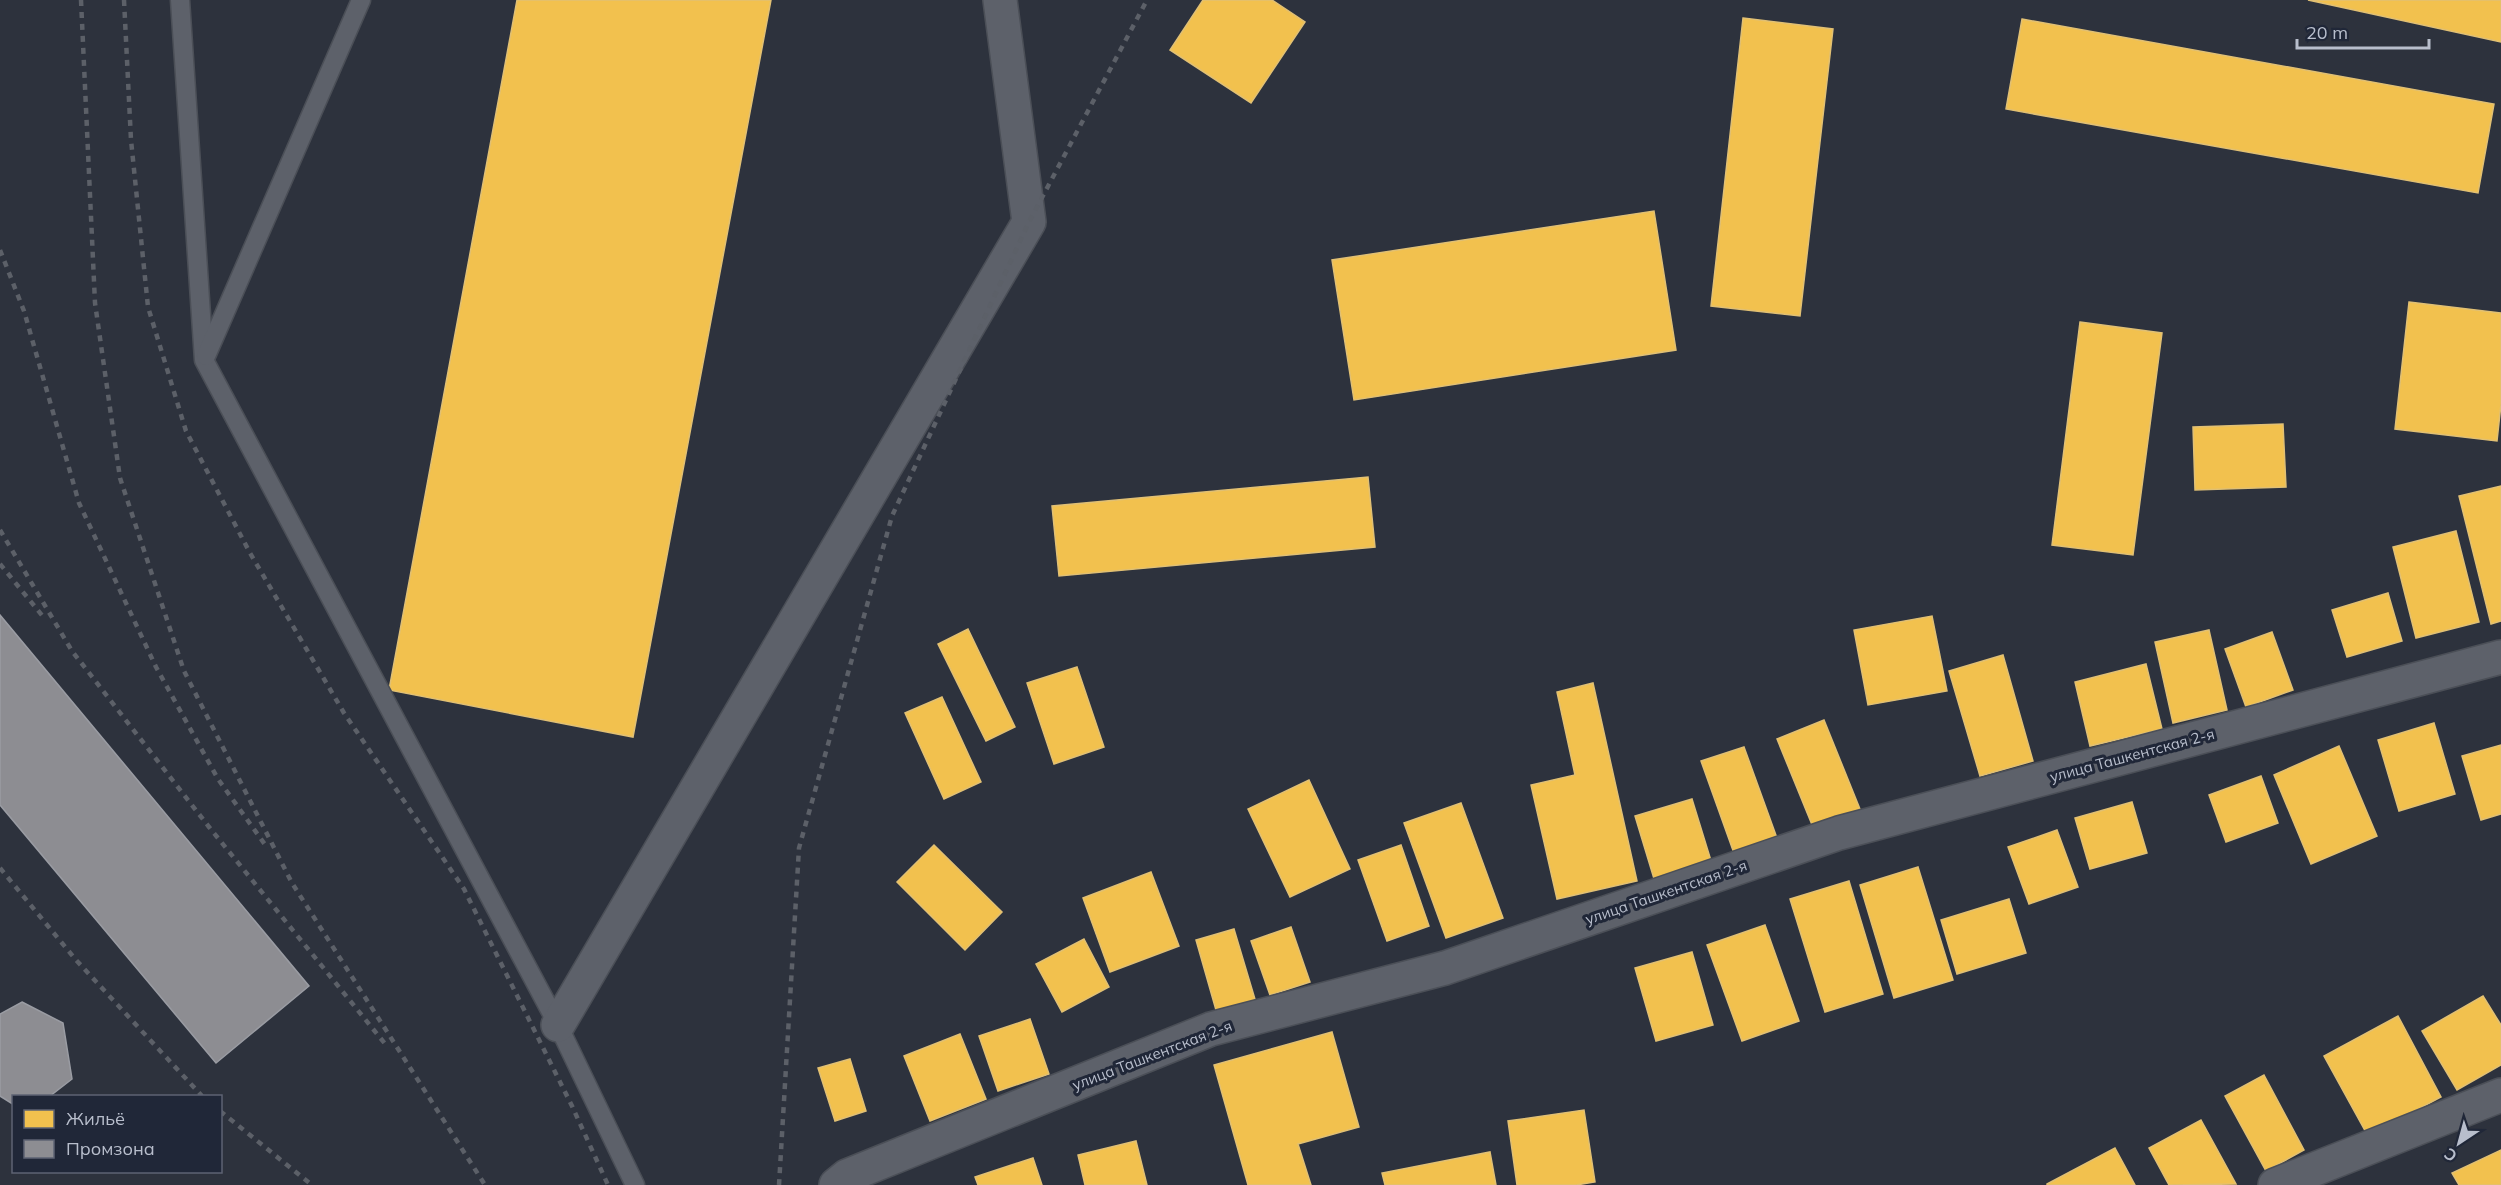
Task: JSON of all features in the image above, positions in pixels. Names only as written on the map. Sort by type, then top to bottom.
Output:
[{"type":"street","points":[[558,1025],[1029,222],[1000,0]]},
{"type":"street","name":"улица Ташкентская 2-я","points":[[842,1180],[1210,1029],[1445,968],[1839,833],[2501,657]]},
{"type":"street","points":[[2275,1185],[2501,1095]]},
{"type":"lane","points":[[180,0],[204,360],[558,1025],[635,1185]]},
{"type":"lane","points":[[204,360],[361,0]]},
{"type":"building: Жильё","points":[[517,0],[771,0],[633,737],[389,690]]},
{"type":"building: Жильё","points":[[1203,0],[1272,0],[1305,22],[1251,103],[1170,50]]},
{"type":"building: Жильё","points":[[2308,0],[2501,0],[2501,42]]},
{"type":"building: Жильё","points":[[1743,18],[1833,29],[1800,316],[1711,306]]},
{"type":"building: Жильё","points":[[2022,19],[2494,104],[2478,193],[2006,109]]},
{"type":"building: Жильё","points":[[1654,211],[1676,350],[1354,400],[1332,260]]},
{"type":"building: Жильё","points":[[2409,302],[2501,313],[2501,404],[2497,441],[2395,429]]},
{"type":"building: Жильё","points":[[2080,322],[2162,333],[2133,555],[2052,545]]},
{"type":"building: Жильё","points":[[2283,424],[2286,487],[2195,490],[2193,427]]},
{"type":"building: Жильё","points":[[1368,477],[1375,547],[1059,576],[1052,506]]},
{"type":"building: Жильё","points":[[2501,486],[2501,621],[2491,624],[2459,496]]},
{"type":"building: Жильё","points":[[2456,531],[2479,622],[2416,638],[2393,547]]},
{"type":"building: Жильё","points":[[2388,593],[2402,641],[2347,657],[2332,610]]},
{"type":"building: Жильё","points":[[1932,616],[1947,691],[1868,705],[1854,630]]},
{"type":"building: Жильё","points":[[968,629],[1015,727],[986,741],[938,644]]},
{"type":"building: Жильё","points":[[2209,630],[2227,710],[2173,723],[2155,642]]},
{"type":"building: Жильё","points":[[2272,632],[2293,690],[2246,707],[2225,649]]},
{"type":"building: Жильё","points":[[2003,655],[2033,761],[1980,776],[1949,671]]},
{"type":"building: Жильё","points":[[2146,664],[2162,729],[2090,746],[2075,682]]},
{"type":"building: Жильё","points":[[1077,667],[1104,747],[1054,764],[1027,683]]},
{"type":"building: Жильё","points":[[1593,683],[1637,881],[1557,899],[1531,785],[1575,775],[1557,692]]},
{"type":"building: Жильё","points":[[942,697],[981,782],[944,799],[905,713]]},
{"type":"building: Жильё","points":[[1824,720],[1862,814],[1815,832],[1777,739]]},
{"type":"building: Жильё","points":[[2434,723],[2455,794],[2399,811],[2378,740]]},
{"type":"building: Жильё","points":[[2501,745],[2501,814],[2481,820],[2462,756]]},
{"type":"building: Жильё","points":[[2339,746],[2377,836],[2311,864],[2274,775]]},
{"type":"building: Жильё","points":[[1744,747],[1777,838],[1735,856],[1701,761]]},
{"type":"building: Жильё","points":[[2261,776],[2278,823],[2226,842],[2209,795]]},
{"type":"building: Жильё","points":[[1309,780],[1350,869],[1290,897],[1248,809]]},
{"type":"building: Жильё","points":[[1692,799],[1712,864],[1655,882],[1635,816]]},
{"type":"building: Жильё","points":[[2132,802],[2147,853],[2090,869],[2075,818]]},
{"type":"building: Жильё","points":[[1461,803],[1503,918],[1446,938],[1404,823]]},
{"type":"building: Жильё","points":[[2057,830],[2078,887],[2029,904],[2008,847]]},
{"type":"building: Жильё","points":[[934,845],[1002,912],[965,950],[897,882]]},
{"type":"building: Жильё","points":[[1401,845],[1429,926],[1387,941],[1358,860]]},
{"type":"building: Жильё","points":[[1918,867],[1953,980],[1894,998],[1860,885]]},
{"type":"building: Жильё","points":[[1151,872],[1179,946],[1110,972],[1083,898]]},
{"type":"building: Жильё","points":[[1849,881],[1883,994],[1825,1012],[1790,899]]},
{"type":"building: Жильё","points":[[2009,899],[2026,953],[1957,974],[1941,920]]},
{"type":"building: Жильё","points":[[1765,925],[1799,1021],[1742,1041],[1707,945]]},
{"type":"building: Жильё","points":[[1291,927],[1310,982],[1270,995],[1251,941]]},
{"type":"building: Жильё","points":[[1234,929],[1257,1006],[1218,1017],[1196,940]]},
{"type":"building: Жильё","points":[[1084,939],[1109,987],[1062,1012],[1036,964]]},
{"type":"building: Жильё","points":[[1692,952],[1713,1025],[1656,1041],[1635,968]]},
{"type":"building: Жильё","points":[[2483,996],[2501,1025],[2501,1065],[2457,1090],[2422,1031]]},
{"type":"building: Жильё","points":[[2398,1016],[2441,1097],[2368,1136],[2324,1056]]},
{"type":"building: Жильё","points":[[1030,1019],[1049,1074],[998,1091],[979,1036]]},
{"type":"building: Жильё","points":[[1332,1032],[1359,1127],[1298,1144],[1311,1185],[1248,1185],[1214,1065]]},
{"type":"building: Жильё","points":[[960,1034],[986,1099],[930,1121],[904,1056]]},
{"type":"building: Жильё","points":[[850,1059],[866,1111],[835,1121],[818,1068]]},
{"type":"building: Жильё","points":[[2264,1075],[2304,1150],[2266,1171],[2225,1096]]},
{"type":"building: Жильё","points":[[1584,1110],[1595,1182],[1576,1185],[1517,1185],[1508,1121]]},
{"type":"building: Жильё","points":[[2201,1120],[2236,1184],[2169,1185],[2149,1148]]},
{"type":"building: Жильё","points":[[1136,1141],[1147,1185],[1085,1185],[1078,1155]]},
{"type":"building: Жильё","points":[[2115,1148],[2135,1185],[2047,1185],[2047,1184]]},
{"type":"building: Жильё","points":[[2501,1150],[2501,1185],[2459,1185],[2452,1173]]},
{"type":"building: Жильё","points":[[1490,1152],[1496,1185],[1385,1185],[1382,1173]]},
{"type":"building: Жильё","points":[[1033,1158],[1042,1185],[978,1185],[975,1177]]},
{"type":"building: Промзона","points":[[0,615],[309,986],[216,1063],[0,805]]},
{"type":"building: Промзона","points":[[22,1002],[63,1023],[72,1079],[51,1095],[12,1095],[12,1104],[0,1096],[0,1014]]},
{"type":"railway","points":[[81,0],[95,303],[120,478],[184,671],[292,883],[485,1185]]},
{"type":"railway","points":[[124,0],[131,140],[148,307],[186,431],[250,553],[344,713],[464,889],[572,1106],[608,1185]]},
{"type":"railway","points":[[779,1185],[799,848],[892,516],[1029,222],[1147,0]]},
{"type":"railway","points":[[0,250],[24,311],[79,503],[156,667],[218,779],[266,846]]},
{"type":"railway","points":[[0,530],[72,651],[209,827],[386,1045]]},
{"type":"railway","points":[[0,564],[45,619]]},
{"type":"railway","points":[[0,868],[76,960],[201,1095]]},
{"type":"railway","points":[[222,1113],[312,1185]]}]
